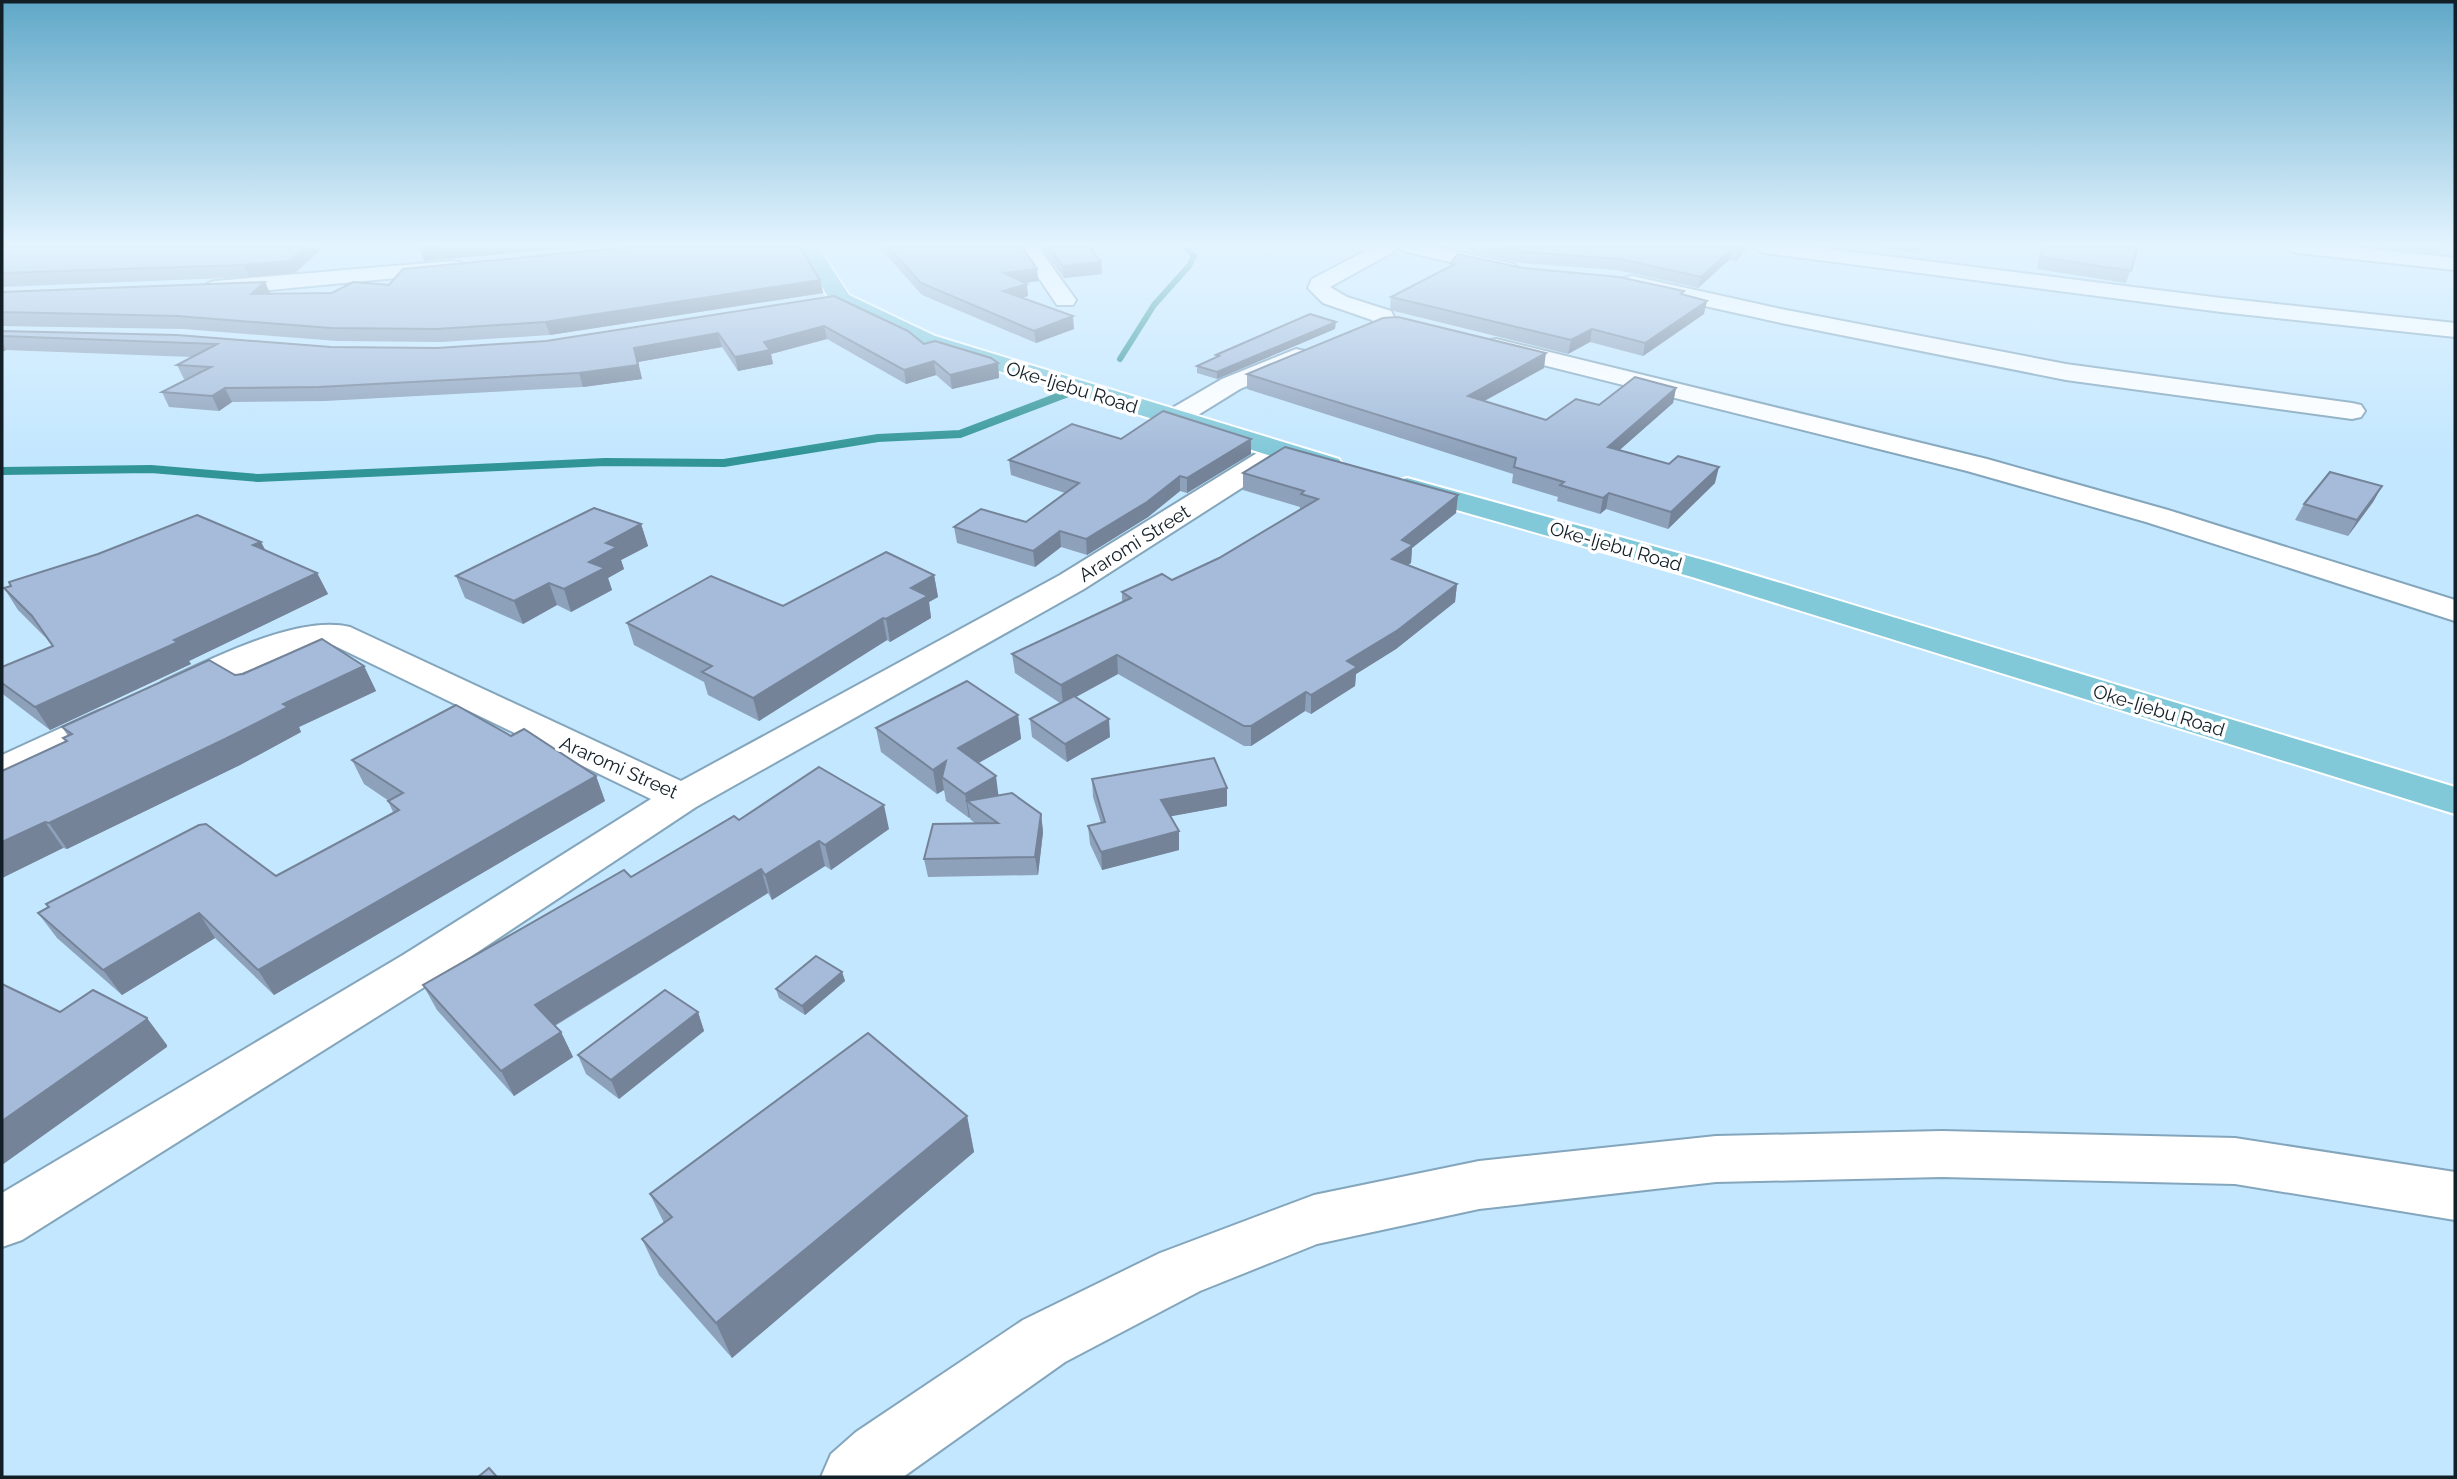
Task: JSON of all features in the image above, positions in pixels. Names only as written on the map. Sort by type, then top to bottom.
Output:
[{"type":"main road","name":"Oke-Ijebu Road","points":[[865,316],[926,341],[1033,376],[1176,417],[1280,451],[1703,570],[2455,801]]},
{"type":"street","points":[[1176,417],[1231,384],[1336,340],[1397,323],[1383,316]]},
{"type":"street","points":[[1792,316],[2066,372],[2352,411]]},
{"type":"street","points":[[2324,316],[2455,330]]},
{"type":"street","points":[[1476,341],[1990,468],[2157,516],[2455,611]]},
{"type":"street","name":"Araromi Street","points":[[2,770],[270,646],[308,636],[338,634],[682,798],[1072,582],[1280,451]]},
{"type":"street","points":[[2,1222],[420,967],[682,798]]},
{"type":"street","points":[[854,1477],[879,1455],[1044,1340],[1180,1272],[1314,1220],[1479,1185],[1716,1159],[1942,1154],[2235,1160],[2455,1196]]},
{"type":"building","points":[[177,316],[584,316],[545,322],[437,329],[331,328]]},
{"type":"building","points":[[706,316],[876,316],[908,331],[924,344],[935,341],[991,358],[998,363],[950,375],[934,361],[904,370],[824,326],[764,342],[770,350],[735,357],[718,333],[634,348],[638,365],[579,373],[319,387],[225,388],[212,396],[162,392],[211,367],[177,365],[217,344],[2,336],[2,331],[177,335],[331,347],[437,348],[546,341]]},
{"type":"building","points":[[999,316],[1073,316],[1034,331]]},
{"type":"building","points":[[1305,316],[1317,316],[1336,322],[1217,372],[1197,366],[1219,356],[1216,355]]},
{"type":"building","points":[[1471,316],[1685,316],[1645,343],[1592,329],[1571,340]]},
{"type":"building","points":[[1398,317],[1546,353],[1468,396],[1546,420],[1576,399],[1599,405],[1635,377],[1676,388],[1608,447],[1669,464],[1678,456],[1719,467],[1671,512],[1609,493],[1603,498],[1560,485],[1564,482],[1514,467],[1516,458],[1247,374],[1383,318]]},
{"type":"building","points":[[1163,411],[1251,439],[1187,478],[1180,476],[1147,502],[1086,539],[1060,531],[1033,551],[954,527],[981,509],[1026,522],[1079,483],[1009,460],[1072,424],[1121,439]]},
{"type":"building","points":[[1285,447],[1458,495],[1402,540],[1413,545],[1392,559],[1457,584],[1398,630],[1347,661],[1357,667],[1311,695],[1306,692],[1251,726],[1244,726],[1117,655],[1061,685],[1012,654],[1131,598],[1122,592],[1162,574],[1172,580],[1219,558],[1318,499],[1301,494],[1304,491],[1243,473]]},
{"type":"building","points":[[2330,472],[2382,486],[2357,520],[2304,504]]},
{"type":"building","points":[[594,508],[641,524],[606,543],[617,547],[589,562],[605,568],[564,589],[549,583],[514,601],[456,576]]},
{"type":"building","points":[[197,515],[261,542],[253,545],[317,573],[174,640],[178,642],[35,707],[2,683],[2,667],[53,646],[32,616],[4,588],[11,586],[9,582],[98,554]]},
{"type":"building","points":[[886,552],[934,575],[911,588],[928,596],[886,619],[883,618],[753,698],[702,672],[712,666],[627,623],[711,576],[783,606]]},
{"type":"building","points":[[322,639],[364,666],[283,704],[288,707],[225,739],[49,823],[45,822],[2,842],[2,771],[67,741],[63,738],[72,734],[62,727],[209,660],[235,675],[243,674]]},
{"type":"building","points":[[967,681],[1018,715],[958,748],[996,776],[965,794],[942,777],[946,761],[933,770],[876,728]]},
{"type":"building","points":[[1074,696],[1109,719],[1065,744],[1030,719]]},
{"type":"building","points":[[456,705],[511,736],[524,729],[596,776],[258,970],[199,913],[103,970],[38,913],[49,907],[46,904],[199,825],[206,824],[276,876],[399,810],[388,801],[403,793],[352,760]]},
{"type":"building","points":[[1214,758],[1227,788],[1161,800],[1179,831],[1101,852],[1088,826],[1105,822],[1092,779]]},
{"type":"building","points":[[819,767],[884,805],[825,845],[819,841],[765,875],[761,869],[535,1005],[561,1032],[501,1071],[423,985],[624,870],[631,877],[734,816],[739,820]]},
{"type":"building","points":[[1012,793],[1041,814],[1035,857],[924,859],[933,824],[998,823],[967,801]]},
{"type":"building","points":[[816,956],[842,972],[802,1006],[776,989]]},
{"type":"building","points":[[2,984],[60,1012],[93,990],[147,1018],[2,1121]]},
{"type":"building","points":[[665,990],[698,1012],[611,1080],[578,1055]]},
{"type":"building","points":[[868,1033],[967,1116],[716,1323],[642,1239],[672,1217],[650,1194]]},
{"type":"building","points":[[489,1468],[497,1477],[478,1477]]},
{"type":"waterway","points":[[1120,359],[1147,316]]},
{"type":"waterway","points":[[1068,393],[1078,389]]},
{"type":"waterway","points":[[2,471],[151,469],[258,478],[605,462],[724,463],[878,438],[960,434],[1068,393]]},
{"type":"waterway","points":[[1063,395],[1068,393]]}]
